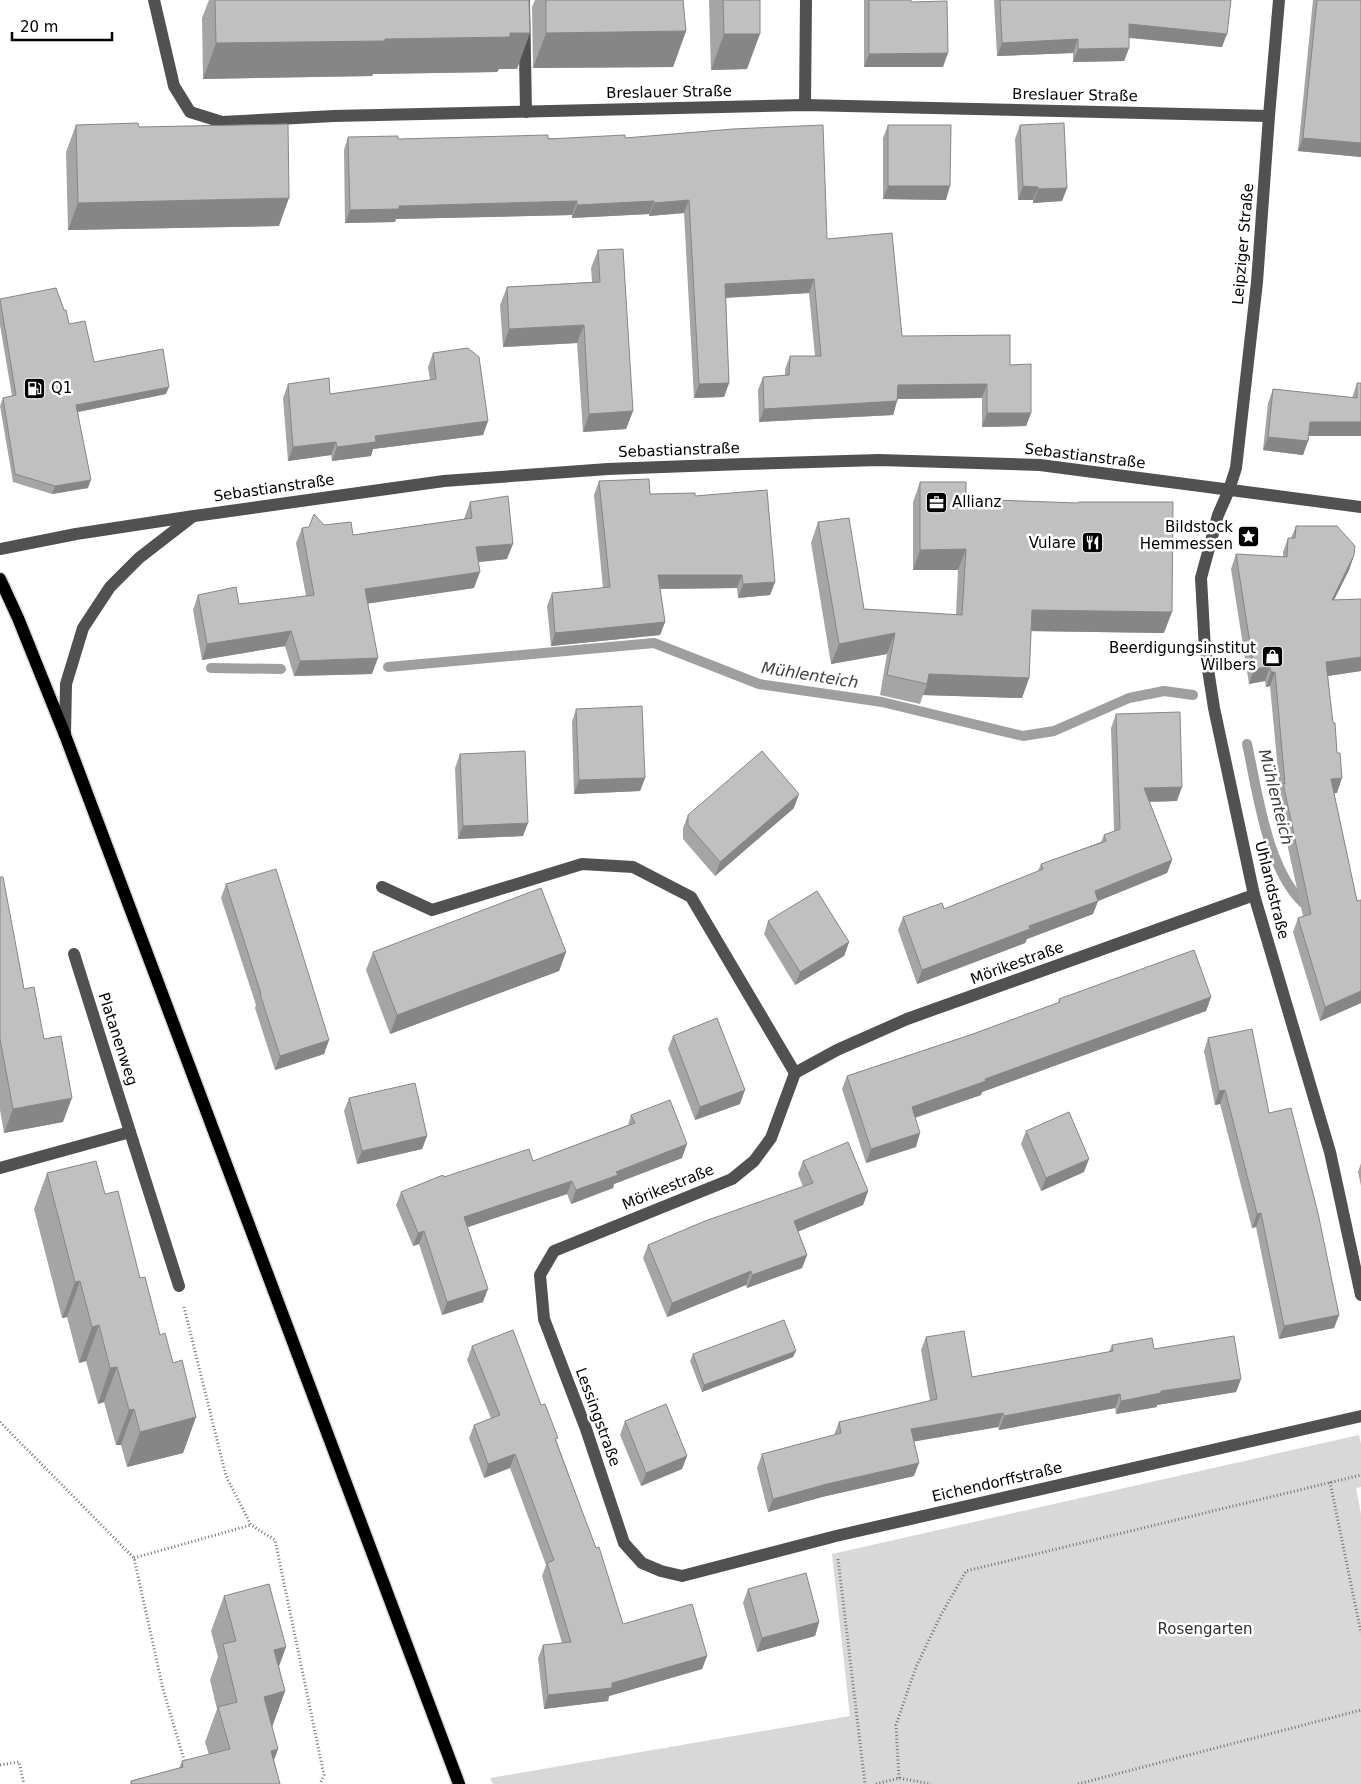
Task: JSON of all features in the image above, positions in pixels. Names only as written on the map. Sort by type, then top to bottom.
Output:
[{"type":"main road","points":[[0,579],[18,618],[65,735],[459,1784]]},
{"type":"street","name":"Breslauer Straße","points":[[154,0],[174,86],[190,112],[222,122],[334,116],[805,105],[1269,116]]},
{"type":"street","points":[[524,0],[526,112]]},
{"type":"street","points":[[805,105],[806,0]]},
{"type":"street","name":"Leipziger Straße","points":[[1229,490],[1236,468],[1256,292],[1279,0]]},
{"type":"street","name":"Sebastianstraße","points":[[0,549],[76,534],[444,481],[608,469],[880,460],[1040,465],[1361,507]]},
{"type":"street","name":"Uhlandstraße","points":[[1229,490],[1218,515],[1201,578],[1205,650],[1214,708],[1254,895],[1330,1152],[1361,1295]]},
{"type":"street","points":[[65,735],[66,684],[83,628],[110,587],[139,558],[194,516]]},
{"type":"street","points":[[382,886],[432,910],[582,864],[633,867],[691,898],[795,1073]]},
{"type":"street","name":"Mörikestraße","points":[[540,1276],[554,1251],[732,1179],[754,1161],[771,1138],[795,1073],[837,1050],[907,1019],[1254,895]]},
{"type":"street","name":"Platanenweg","points":[[74,954],[178,1286]]},
{"type":"street","points":[[0,1168],[130,1132]]},
{"type":"street","name":"Lessingstraße","points":[[540,1276],[544,1320],[586,1429],[624,1544],[642,1563]]},
{"type":"street","name":"Eichendorffstraße","points":[[642,1563],[661,1572],[682,1576],[836,1536],[1361,1416]]},
{"type":"path","points":[[178,1286],[226,1476],[251,1525],[275,1540],[324,1775],[320,1784]]},
{"type":"path","points":[[0,1422],[134,1558],[162,1689],[187,1769]]},
{"type":"path","points":[[899,1778],[896,1725],[916,1667],[940,1615],[966,1571],[1361,1475]]},
{"type":"path","points":[[1330,1482],[1361,1634]]},
{"type":"path","points":[[134,1558],[251,1525]]},
{"type":"path","points":[[836,1536],[865,1784]]},
{"type":"path","points":[[1078,1784],[1361,1710]]},
{"type":"path","points":[[0,1765],[19,1762],[24,1784]]},
{"type":"path","points":[[876,1784],[899,1778],[931,1784]]},
{"type":"green space","name":"Rosengarten","points":[[1359,1435],[1361,1444],[1361,1487],[1356,1488],[1361,1514],[1361,1784],[493,1784],[490,1778],[850,1716],[832,1554]]},
{"type":"building","points":[[215,0],[529,0],[530,33],[510,33],[510,37],[385,39],[385,41],[216,43]]},
{"type":"building","points":[[546,0],[683,0],[686,31],[546,33]]},
{"type":"building","points":[[723,0],[760,0],[760,34],[724,34]]},
{"type":"building","points":[[869,0],[947,1],[948,53],[869,54]]},
{"type":"building","points":[[1000,0],[1231,0],[1227,34],[1129,24],[1129,48],[1078,49],[1078,39],[1002,43]]},
{"type":"building","points":[[1317,0],[1361,0],[1361,143],[1303,138]]},
{"type":"building","points":[[138,123],[139,127],[288,124],[289,198],[78,203],[76,125]]},
{"type":"building","points":[[1064,123],[1067,188],[1038,189],[1038,187],[1023,186],[1020,125]]},
{"type":"building","points":[[823,125],[827,239],[892,233],[902,336],[1010,335],[1010,365],[1031,364],[1031,413],[987,413],[987,384],[898,385],[897,401],[764,409],[763,377],[789,375],[790,356],[821,356],[814,279],[725,284],[729,383],[699,384],[689,200],[577,205],[577,201],[399,206],[399,209],[350,210],[348,137],[398,136],[398,139],[548,135],[548,139],[625,135],[625,138],[733,129]]},
{"type":"building","points":[[888,125],[951,125],[950,186],[888,186]]},
{"type":"building","points":[[623,249],[633,411],[589,414],[584,325],[509,329],[507,287],[600,282],[598,250]]},
{"type":"building","points":[[56,288],[64,310],[66,310],[69,324],[85,321],[94,362],[163,349],[169,387],[76,405],[91,480],[55,486],[15,474],[3,398],[16,395],[0,299]]},
{"type":"building","points":[[468,348],[479,357],[488,421],[375,436],[376,442],[337,447],[336,442],[293,447],[288,384],[329,378],[330,394],[436,379],[433,353]]},
{"type":"building","points":[[1357,383],[1361,383],[1361,422],[1310,422],[1308,441],[1268,437],[1273,389],[1357,398]]},
{"type":"building","points":[[649,479],[650,494],[695,493],[695,496],[767,490],[775,582],[743,584],[742,575],[658,575],[665,622],[555,633],[552,593],[610,587],[599,481]]},
{"type":"building","points":[[920,482],[966,482],[966,499],[1078,503],[1173,502],[1172,612],[1032,610],[1029,678],[929,674],[927,684],[887,675],[895,633],[839,644],[818,522],[849,518],[864,609],[962,615],[966,549],[920,550]]},
{"type":"building","points":[[508,496],[513,544],[476,547],[480,572],[365,589],[378,658],[300,661],[291,631],[207,644],[198,595],[236,587],[239,604],[314,595],[302,528],[309,527],[314,514],[324,525],[351,522],[353,535],[472,518],[470,502]]},
{"type":"building","points":[[1296,526],[1337,526],[1355,546],[1354,555],[1332,600],[1361,599],[1361,657],[1326,662],[1333,723],[1335,723],[1337,753],[1340,753],[1342,778],[1331,779],[1357,901],[1361,900],[1361,991],[1325,1007],[1298,918],[1311,914],[1283,783],[1285,784],[1275,672],[1271,672],[1270,667],[1254,669],[1236,554],[1287,557],[1288,538],[1295,538]]},
{"type":"building","points":[[642,706],[645,778],[579,780],[576,709]]},
{"type":"building","points":[[1180,712],[1182,787],[1144,788],[1172,860],[1095,891],[1098,901],[1029,926],[1030,929],[922,970],[903,917],[942,903],[944,909],[1043,869],[1041,864],[1106,841],[1104,835],[1120,829],[1116,714]]},
{"type":"building","points":[[525,751],[528,823],[463,826],[460,754]]},
{"type":"building","points":[[762,751],[799,794],[720,862],[688,825],[688,815]]},
{"type":"building","points":[[276,869],[329,1040],[280,1056],[226,884]]},
{"type":"building","points":[[0,877],[3,877],[24,989],[34,987],[44,1039],[61,1036],[72,1098],[13,1109],[0,1039]]},
{"type":"building","points":[[541,888],[566,952],[397,1015],[373,952]]},
{"type":"building","points":[[817,891],[849,942],[800,972],[768,921]]},
{"type":"building","points":[[1194,950],[1211,997],[912,1107],[920,1133],[871,1149],[847,1076],[970,1035],[1060,1002],[1059,999]]},
{"type":"building","points":[[717,1018],[745,1090],[700,1107],[673,1036]]},
{"type":"building","points":[[1252,1029],[1269,1113],[1291,1108],[1318,1213],[1339,1315],[1284,1326],[1261,1213],[1257,1214],[1225,1090],[1219,1091],[1208,1038]]},
{"type":"building","points":[[415,1083],[427,1136],[362,1151],[349,1098]]},
{"type":"building","points":[[670,1100],[687,1144],[616,1172],[618,1175],[576,1190],[572,1181],[464,1217],[488,1289],[447,1302],[424,1231],[418,1233],[401,1192],[443,1175],[444,1177],[529,1149],[533,1161],[635,1123],[631,1115]]},
{"type":"building","points":[[1069,1112],[1089,1159],[1046,1178],[1026,1131]]},
{"type":"building","points":[[848,1142],[868,1191],[794,1221],[807,1255],[752,1275],[751,1271],[672,1303],[648,1245],[705,1221],[813,1183],[803,1161]]},
{"type":"building","points":[[96,1161],[105,1194],[118,1191],[140,1278],[145,1277],[160,1335],[165,1333],[173,1363],[182,1360],[196,1417],[140,1432],[134,1409],[129,1410],[117,1367],[110,1368],[99,1325],[92,1327],[80,1281],[75,1282],[47,1173]]},
{"type":"building","points":[[784,1320],[796,1351],[704,1385],[693,1354]]},
{"type":"building","points":[[513,1330],[541,1405],[545,1404],[558,1438],[555,1439],[596,1548],[599,1547],[623,1624],[692,1604],[707,1656],[612,1683],[612,1688],[548,1695],[543,1645],[571,1642],[547,1563],[554,1560],[515,1454],[488,1464],[474,1425],[500,1415],[472,1346]]},
{"type":"building","points":[[964,1331],[972,1377],[1113,1351],[1112,1345],[1152,1338],[1154,1349],[1234,1336],[1241,1379],[1161,1391],[1161,1393],[1121,1401],[1120,1394],[1004,1416],[1003,1413],[911,1429],[919,1463],[827,1484],[773,1499],[762,1454],[841,1433],[839,1422],[937,1399],[926,1337]]},
{"type":"building","points":[[666,1404],[687,1456],[646,1473],[625,1421]]},
{"type":"building","points":[[806,1573],[819,1622],[762,1638],[748,1589]]},
{"type":"building","points":[[269,1584],[286,1647],[274,1650],[285,1691],[264,1697],[278,1749],[271,1751],[280,1784],[132,1784],[131,1781],[183,1767],[182,1761],[230,1749],[218,1707],[237,1702],[223,1644],[236,1641],[224,1596]]},
{"type":"waterway","name":"Mühlenteich","points":[[388,667],[654,643],[759,684],[882,702],[1023,736],[1054,731],[1129,698],[1164,691],[1193,695]]},
{"type":"waterway","name":"Mühlenteich","points":[[211,668],[281,669]]},
{"type":"waterway","name":"Mühlenteich","points":[[1247,744],[1260,809],[1274,855],[1283,875],[1295,893],[1309,908]]},
{"type":"place","name":"Q1","points":[[35,388]]},
{"type":"place","name":"Allianz","points":[[936,502]]},
{"type":"place","name":"Bildstock Hemmessen","points":[[1249,536]]},
{"type":"place","name":"Vulare","points":[[1092,543]]},
{"type":"place","name":"Beerdigungsinstitut Wilbers","points":[[1272,657]]}]
